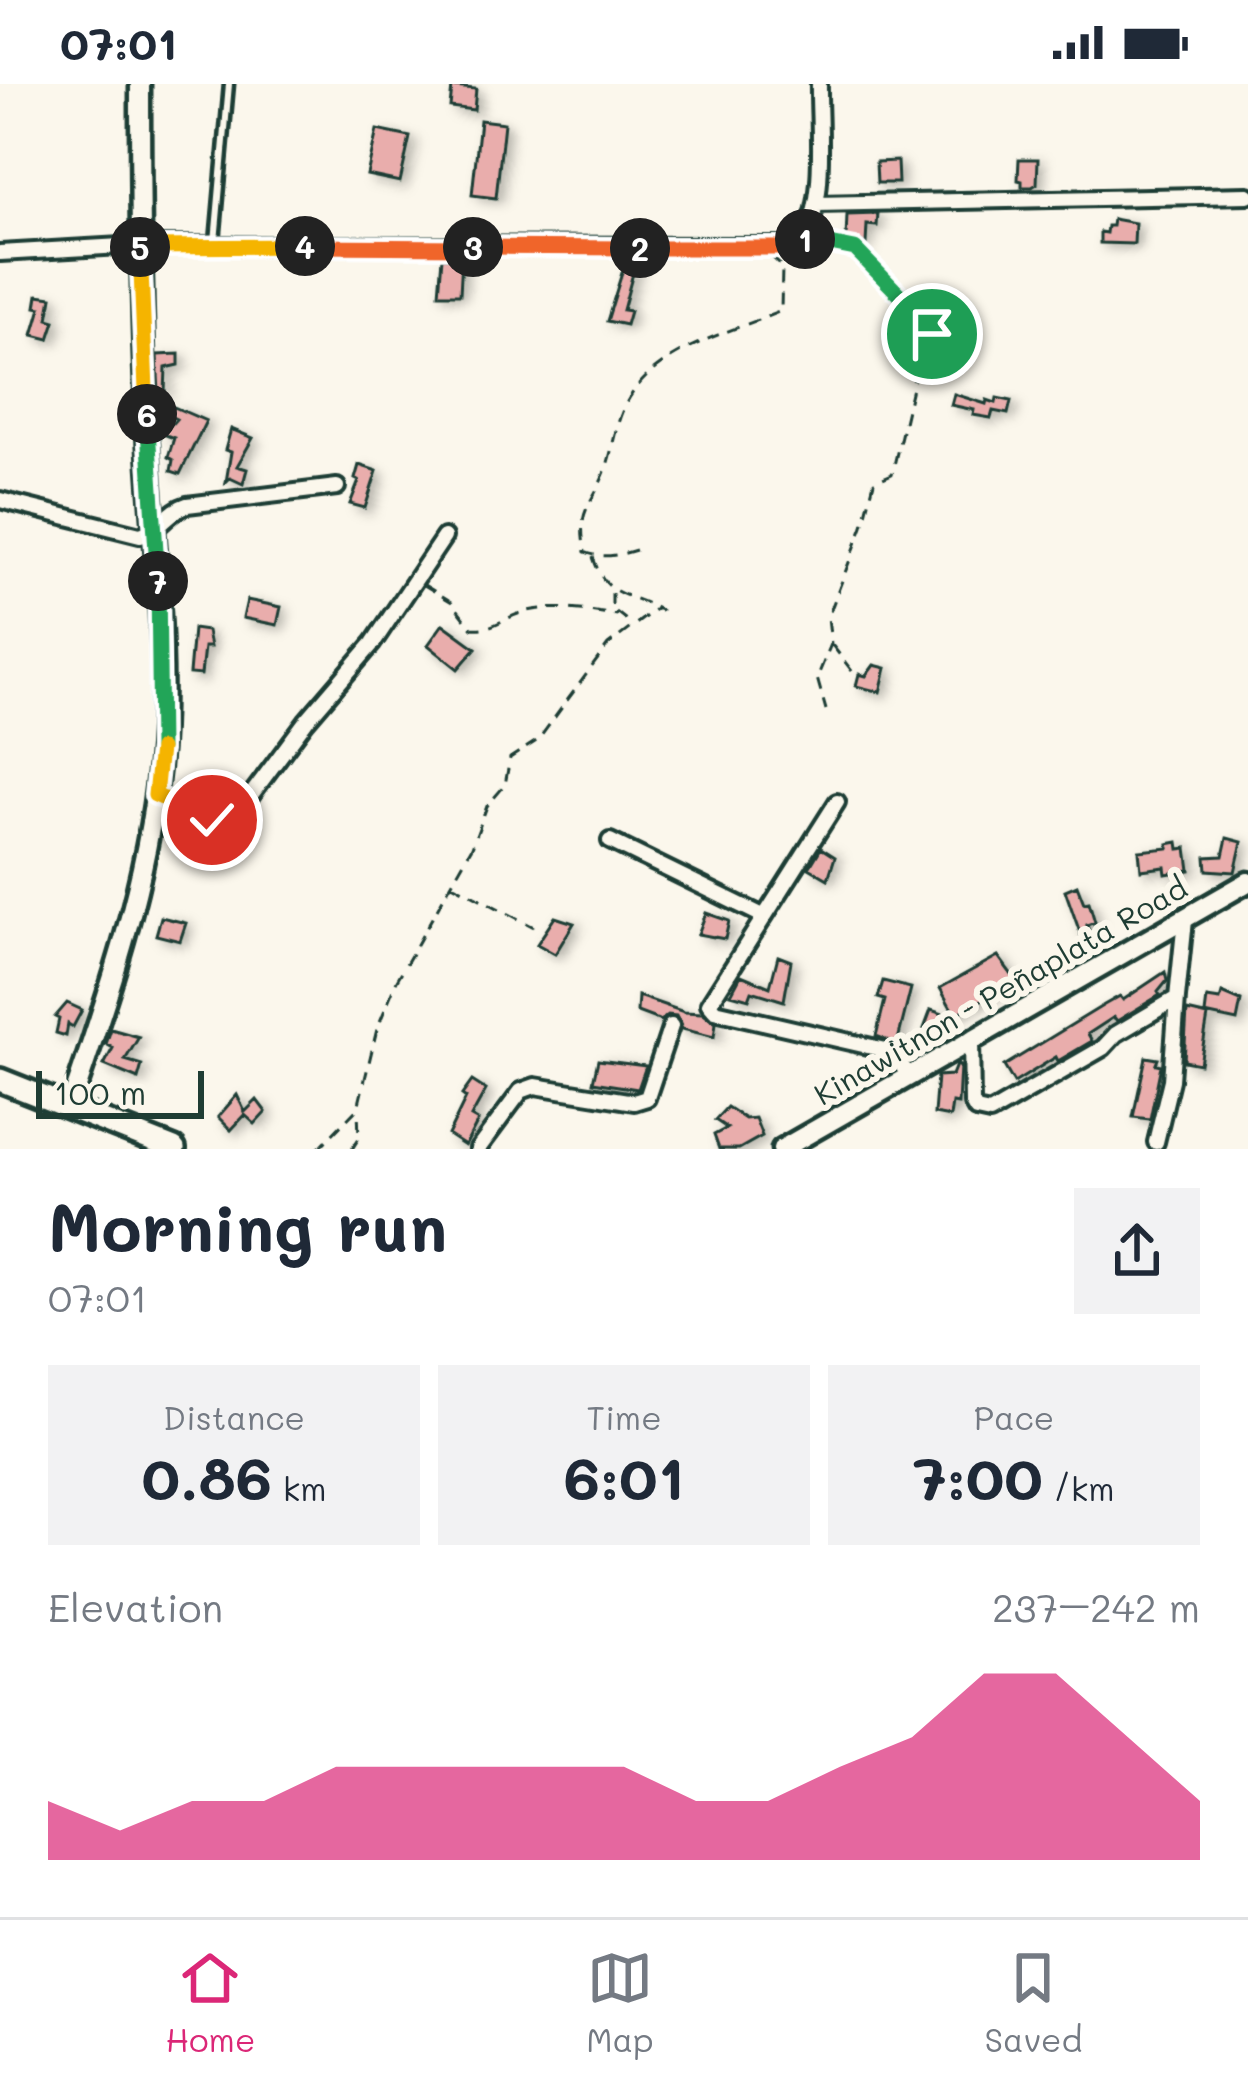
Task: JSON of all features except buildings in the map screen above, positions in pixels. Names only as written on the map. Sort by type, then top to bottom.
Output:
[{"type":"main road","points":[[70,1107],[128,927],[155,795],[162,668],[140,245],[140,84]]},
{"type":"main road","name":"Kinawitnon - Peñaplata Road","points":[[782,1149],[1248,882]]},
{"type":"main road","points":[[0,1080],[174,1149]]},
{"type":"street","points":[[0,253],[140,245],[796,246],[806,237],[816,204],[819,84]]},
{"type":"street","points":[[816,204],[1248,195]]},
{"type":"street","points":[[0,500],[130,535],[154,532],[187,505],[338,487]]},
{"type":"street","points":[[155,795],[212,820],[234,818],[306,721],[373,643],[444,537]]},
{"type":"street","points":[[837,802],[710,998],[710,1008],[885,1050],[896,1056],[908,1075]]},
{"type":"street","points":[[610,842],[763,916]]},
{"type":"street","points":[[1156,1142],[1171,1080],[1185,920]]},
{"type":"street","points":[[1155,936],[1181,956]]},
{"type":"street","points":[[971,1038],[972,1102],[976,1110],[990,1113],[1103,1048],[1116,1034],[1177,998]]},
{"type":"street","points":[[478,1149],[521,1091],[535,1086],[634,1102],[646,1099],[671,1026]]},
{"type":"lane","points":[[215,246],[230,84]]},
{"type":"path","points":[[806,237],[855,249],[964,366]]},
{"type":"path","points":[[636,550],[619,555],[585,552],[582,518],[586,502],[603,476],[622,411],[659,362],[781,311],[782,267]]},
{"type":"path","points":[[826,710],[817,678],[831,644],[828,617],[863,526],[874,482],[892,474],[927,323]]},
{"type":"path","points":[[355,1149],[358,1108],[377,1029],[397,980],[472,847],[488,806],[505,785],[510,758],[538,740],[608,645],[632,623],[659,610],[637,596],[612,591],[602,582],[592,555]]},
{"type":"path","points":[[414,583],[452,602],[472,628],[483,629],[533,610],[581,610],[617,615],[632,623]]},
{"type":"path","points":[[612,591],[617,615]]},
{"type":"path","points":[[831,644],[855,675]]},
{"type":"path","points":[[450,884],[534,927]]},
{"type":"path","points":[[318,1149],[358,1108]]},
{"type":"route","points":[[212,820],[155,795],[162,668],[140,245],[780,248],[796,246],[806,237],[855,249],[927,323],[932,334]]}]
